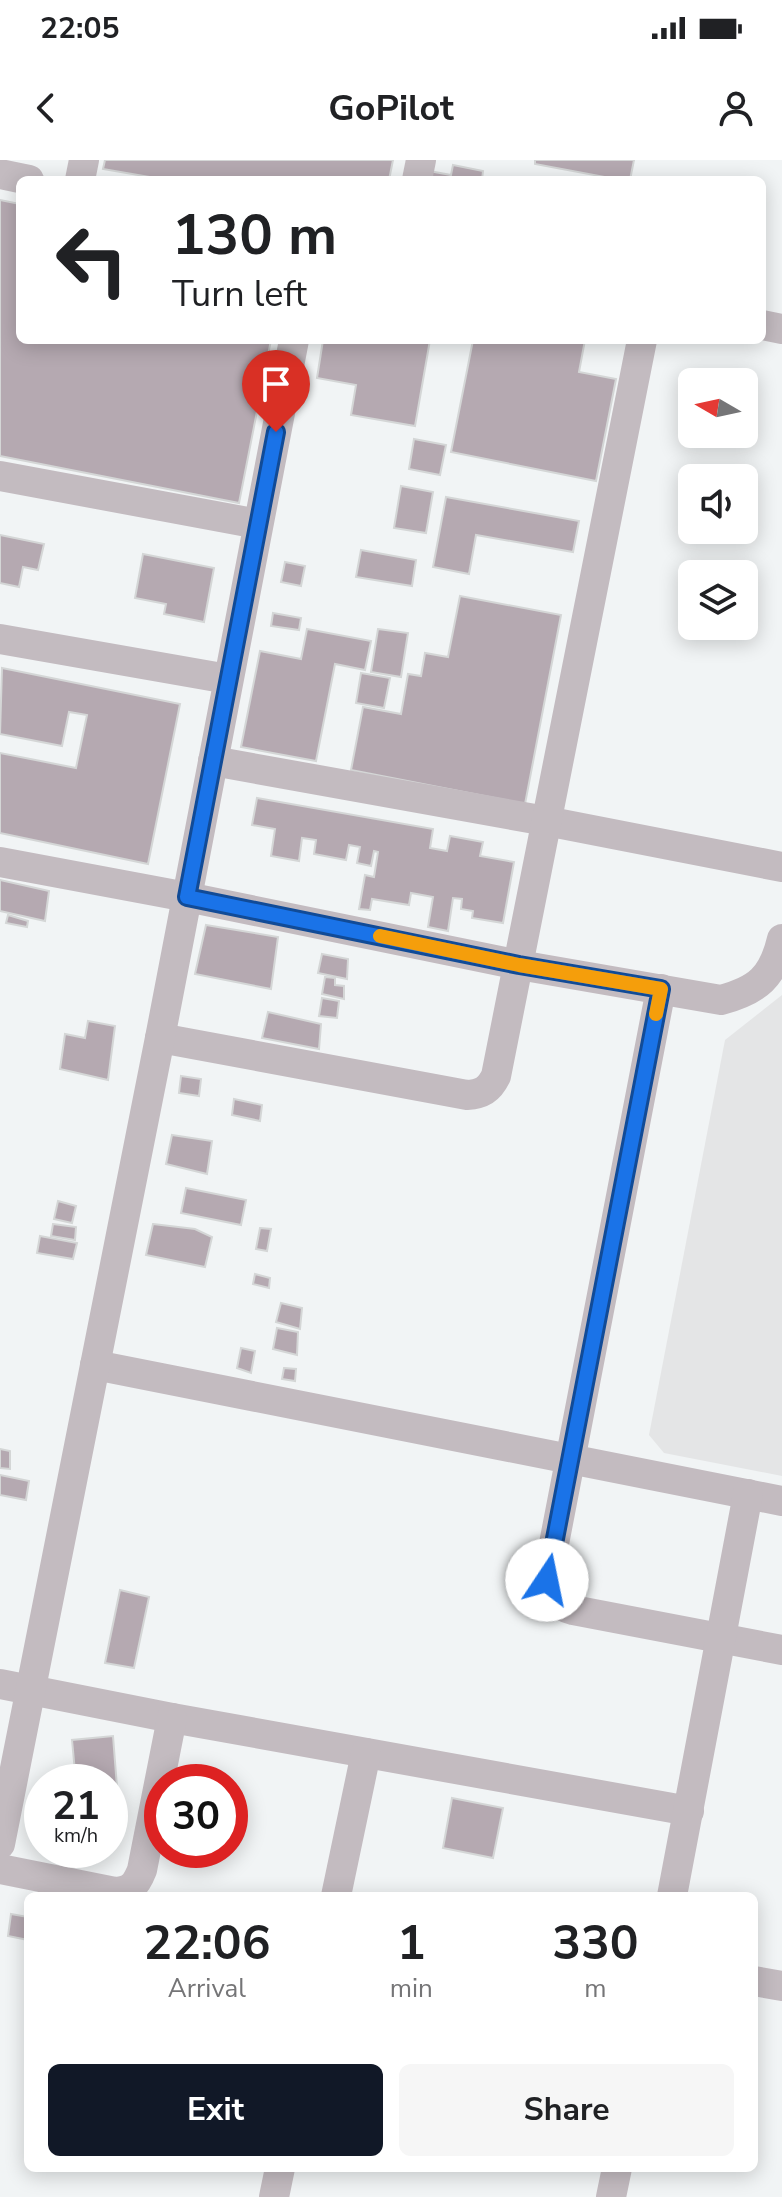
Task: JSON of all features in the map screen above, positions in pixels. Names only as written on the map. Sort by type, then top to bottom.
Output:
[{"type":"street","points":[[0,1844],[293,344]]},
{"type":"street","points":[[160,1038],[467,1095],[480,1094],[490,1087],[496,1076],[519,965],[641,344]]},
{"type":"street","points":[[0,476],[258,524]]},
{"type":"street","points":[[0,639],[228,679]]},
{"type":"street","points":[[213,761],[782,867]]},
{"type":"street","points":[[0,862],[519,965],[721,1000],[746,993],[768,975],[782,939]]},
{"type":"street","points":[[661,989],[547,1580],[550,1596],[559,1606],[782,1650]]},
{"type":"street","points":[[95,1365],[782,1501]]},
{"type":"street","points":[[673,1892],[748,1494]]},
{"type":"street","points":[[0,1684],[689,1811]]},
{"type":"street","points":[[0,1869],[115,1892],[127,1892],[137,1884],[172,1718]]},
{"type":"street","points":[[337,1892],[366,1753]]},
{"type":"street","points":[[758,1982],[782,1986]]},
{"type":"street","points":[[274,2197],[279,2172]]},
{"type":"street","points":[[611,2197],[616,2172]]},
{"type":"shaded area","points":[[782,995],[782,1476],[664,1453],[649,1435],[725,1040]]},
{"type":"building","points":[[105,160],[393,160],[390,176],[144,176],[103,169]]},
{"type":"building","points":[[535,160],[634,160],[631,176],[600,176],[535,164]]},
{"type":"building","points":[[453,165],[483,171],[482,176],[428,176],[429,171],[451,175]]},
{"type":"building","points":[[0,200],[16,203],[16,344],[270,344],[239,503],[0,456]]},
{"type":"building","points":[[322,344],[429,344],[415,426],[351,415],[356,385],[317,378]]},
{"type":"building","points":[[472,344],[584,344],[579,372],[616,379],[596,481],[451,452]]},
{"type":"building","points":[[414,439],[446,445],[440,475],[409,469]]},
{"type":"building","points":[[401,486],[433,492],[426,533],[394,528]]},
{"type":"building","points":[[446,497],[579,521],[573,552],[476,535],[469,574],[433,567]]},
{"type":"building","points":[[0,535],[44,544],[38,570],[23,567],[19,587],[0,583]]},
{"type":"building","points":[[361,550],[416,560],[412,586],[356,577]]},
{"type":"building","points":[[143,554],[214,568],[204,622],[164,614],[166,604],[135,598]]},
{"type":"building","points":[[285,562],[305,566],[301,586],[281,582]]},
{"type":"building","points":[[460,596],[561,615],[525,804],[351,770],[363,707],[401,714],[408,674],[421,676],[425,653],[448,657]]},
{"type":"building","points":[[273,613],[301,618],[299,630],[271,626]]},
{"type":"building","points":[[307,629],[371,641],[365,670],[335,664],[316,761],[241,747],[260,651],[301,659]]},
{"type":"building","points":[[378,629],[408,633],[401,677],[371,672]]},
{"type":"building","points":[[2,668],[180,704],[148,864],[0,833],[0,753],[76,768],[87,715],[69,712],[62,746],[0,734]]},
{"type":"building","points":[[361,673],[390,678],[384,708],[356,703]]},
{"type":"building","points":[[257,798],[433,829],[430,848],[447,851],[450,836],[483,842],[480,856],[514,862],[503,923],[472,918],[473,911],[461,909],[462,899],[453,898],[448,931],[428,927],[433,897],[411,893],[409,905],[372,899],[370,910],[359,909],[365,875],[374,877],[378,852],[374,851],[371,866],[357,863],[360,847],[349,845],[346,860],[314,854],[316,840],[302,838],[299,861],[271,856],[275,829],[252,825]]},
{"type":"building","points":[[0,880],[49,891],[45,921],[0,911]]},
{"type":"building","points":[[8,915],[28,921],[27,927],[6,923]]},
{"type":"building","points":[[206,925],[278,937],[271,989],[195,974]]},
{"type":"building","points":[[322,954],[348,959],[347,979],[318,973]]},
{"type":"building","points":[[325,977],[335,978],[335,985],[344,986],[344,999],[322,994]]},
{"type":"building","points":[[322,998],[339,1001],[337,1018],[319,1016]]},
{"type":"building","points":[[268,1012],[321,1024],[319,1049],[262,1038]]},
{"type":"building","points":[[88,1021],[115,1026],[108,1080],[60,1069],[65,1034],[85,1038]]},
{"type":"building","points":[[181,1076],[201,1079],[199,1096],[179,1093]]},
{"type":"building","points":[[234,1099],[262,1105],[260,1121],[232,1115]]},
{"type":"building","points":[[172,1135],[212,1141],[207,1174],[166,1164]]},
{"type":"building","points":[[186,1188],[246,1200],[241,1225],[181,1213]]},
{"type":"building","points":[[58,1201],[76,1206],[72,1223],[54,1219]]},
{"type":"building","points":[[53,1224],[76,1227],[75,1240],[51,1236]]},
{"type":"building","points":[[153,1224],[195,1229],[212,1237],[205,1267],[146,1255]]},
{"type":"building","points":[[260,1228],[271,1229],[267,1251],[256,1249]]},
{"type":"building","points":[[40,1236],[77,1243],[73,1259],[37,1253]]},
{"type":"building","points":[[255,1274],[270,1278],[269,1288],[253,1284]]},
{"type":"building","points":[[281,1303],[302,1308],[300,1329],[276,1322]]},
{"type":"building","points":[[277,1328],[298,1332],[297,1355],[273,1349]]},
{"type":"building","points":[[241,1348],[255,1351],[251,1373],[237,1368]]},
{"type":"building","points":[[284,1368],[296,1369],[295,1381],[282,1379]]},
{"type":"building","points":[[0,1449],[10,1451],[10,1469],[0,1468]]},
{"type":"building","points":[[0,1475],[29,1481],[26,1500],[0,1495]]},
{"type":"building","points":[[120,1590],[149,1597],[134,1668],[105,1663]]},
{"type":"building","points":[[113,1736],[115,1764],[74,1764],[72,1740]]},
{"type":"building","points":[[452,1798],[503,1808],[493,1858],[443,1848]]},
{"type":"building","points":[[11,1914],[24,1916],[24,1939],[8,1936]]},
{"type":"slow traffic","points":[[380,936],[519,965],[661,989],[656,1014]]},
{"type":"route","points":[[276,432],[187,897],[519,965],[661,989],[547,1580]]}]
